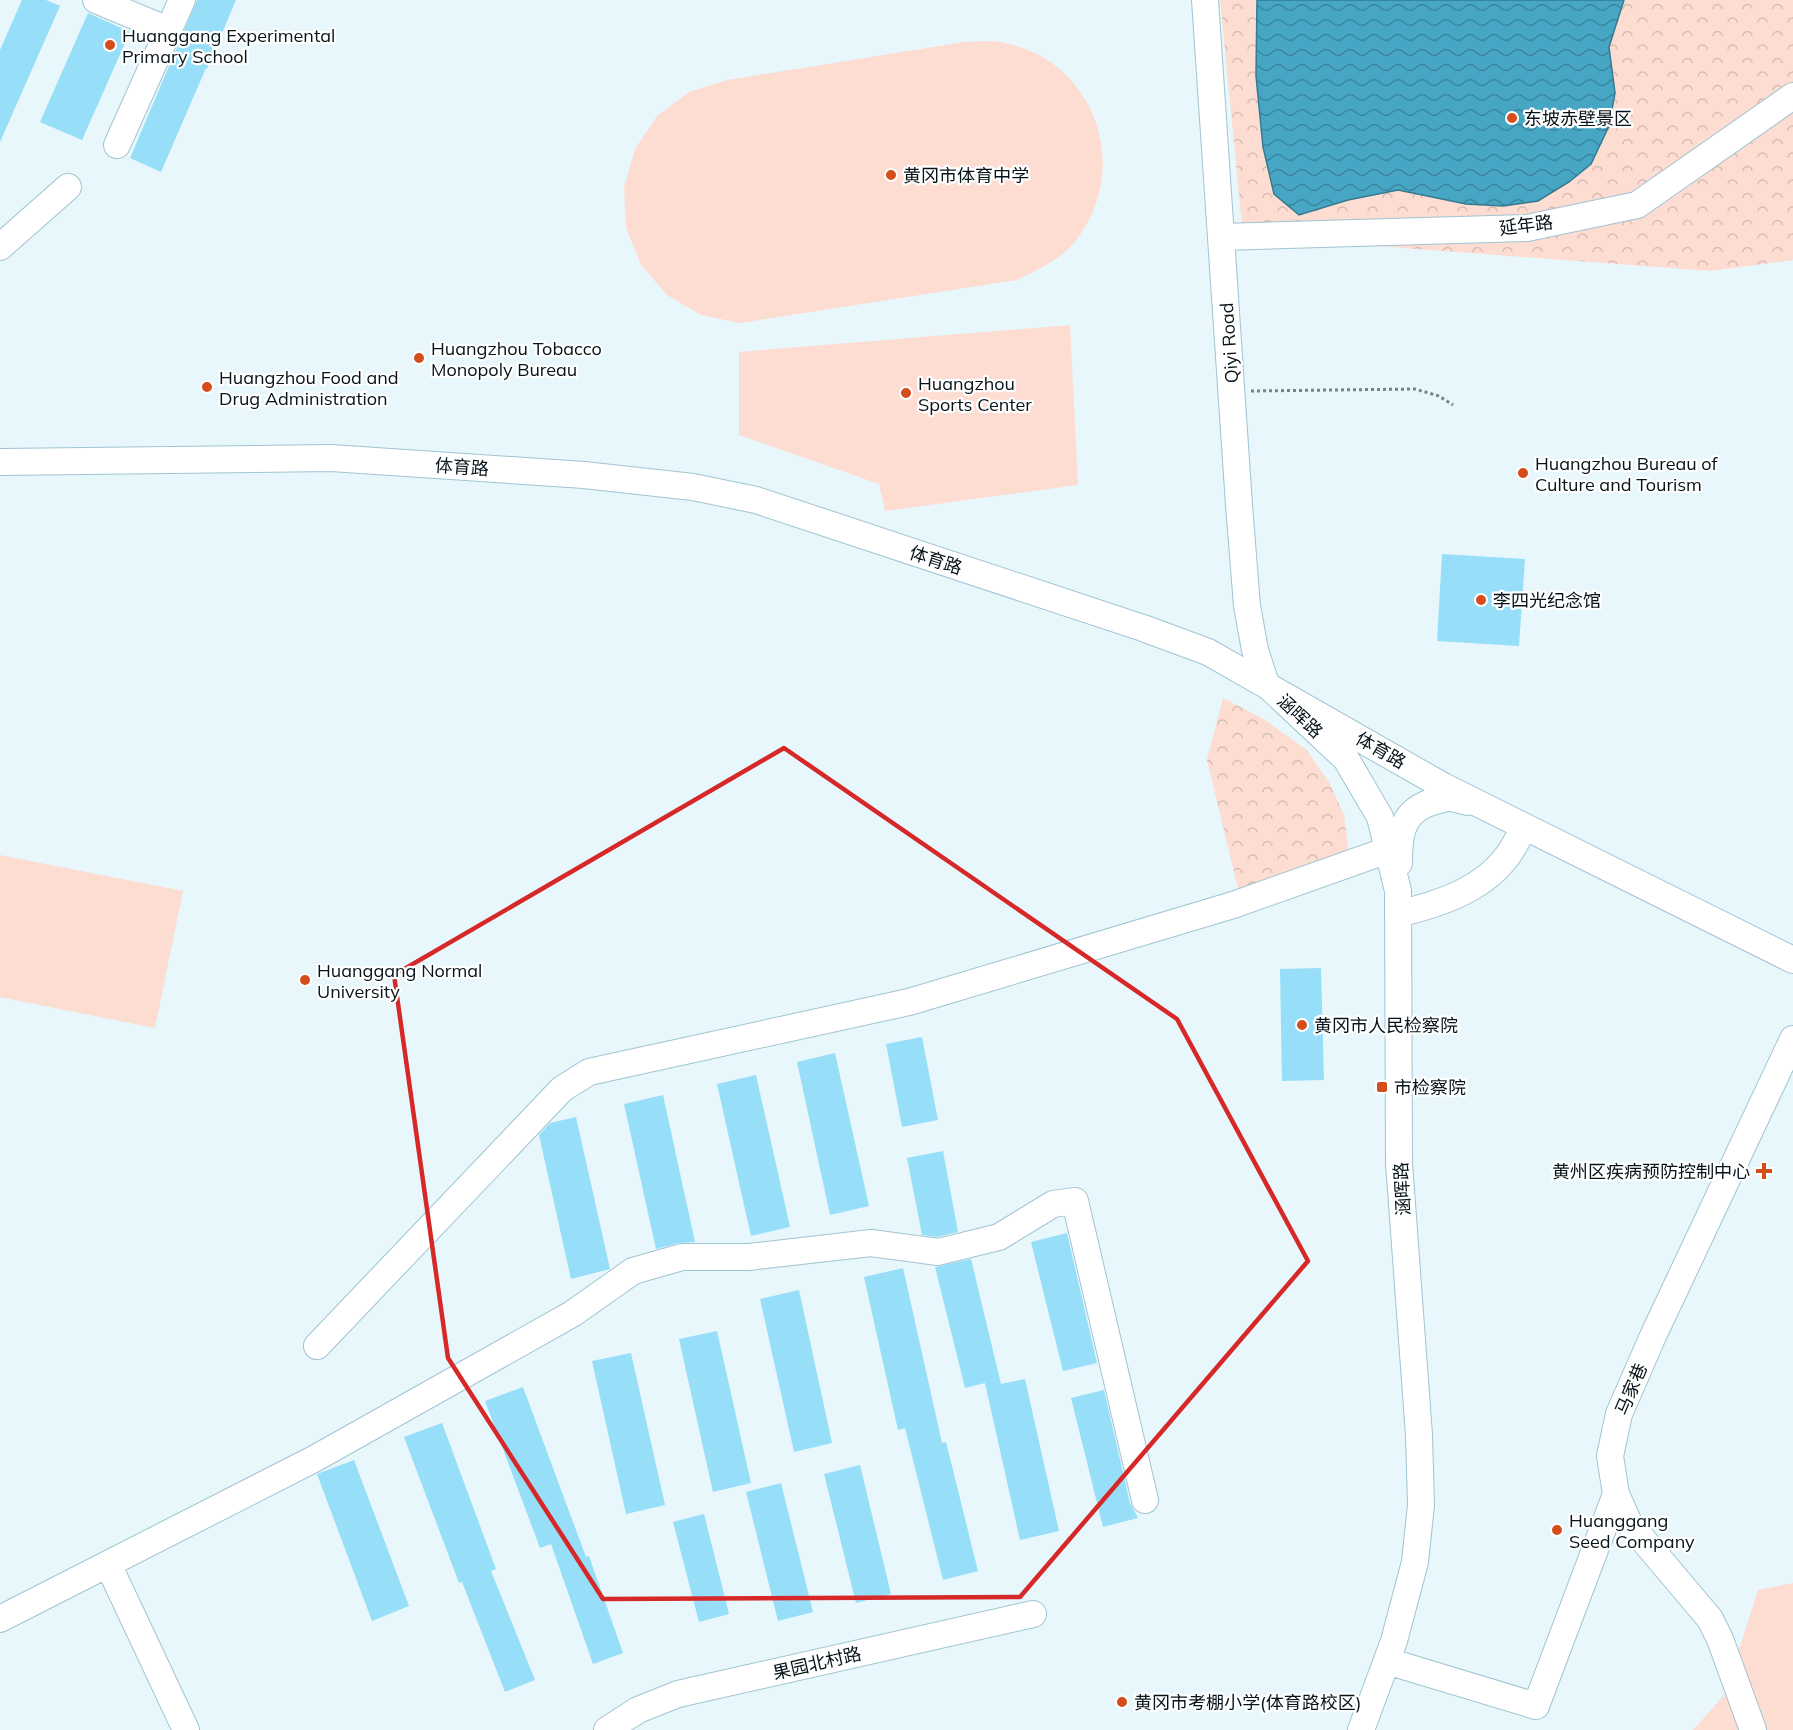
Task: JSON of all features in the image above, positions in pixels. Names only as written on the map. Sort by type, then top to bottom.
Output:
[{"type":"street","points":[[96,0],[168,30]]},
{"type":"street","points":[[117,145],[182,0]]},
{"type":"street","name":"Qiyi Road","points":[[1205,0],[1247,606],[1266,684]]},
{"type":"street","name":"延年路","points":[[1222,237],[1527,228],[1637,205],[1793,96]]},
{"type":"street","points":[[0,247],[68,187]]},
{"type":"street","name":"体育路","points":[[0,462],[331,458],[584,475],[693,487],[756,501],[1143,628],[1208,652],[1443,786],[1793,960]]},
{"type":"street","name":"涵晖路","points":[[1266,684],[1346,759],[1380,817],[1398,902],[1400,1163],[1419,1435],[1421,1505],[1415,1562],[1394,1641],[1361,1730]]},
{"type":"street","points":[[1480,805],[1449,798],[1429,803],[1412,812],[1404,824],[1399,840],[1398,902],[1426,907],[1476,886],[1505,860],[1524,827]]},
{"type":"street","points":[[317,1346],[562,1089],[589,1072],[909,1002],[1233,905],[1388,849]]},
{"type":"street","name":"马家巷","points":[[1754,1730],[1720,1639],[1710,1620],[1629,1523],[1616,1494],[1610,1456],[1619,1414],[1653,1336],[1793,1039]]},
{"type":"street","points":[[0,1619],[314,1459],[572,1314],[633,1271],[682,1257],[749,1257],[871,1243],[938,1252],[999,1237],[1053,1204],[1075,1201],[1145,1500]]},
{"type":"street","points":[[1386,1660],[1536,1706],[1616,1494]]},
{"type":"street","points":[[108,1564],[186,1730]]},
{"type":"street","name":"果园北村路","points":[[607,1730],[639,1710],[678,1694],[1033,1614]]},
{"type":"path","points":[[1232,392],[1414,389],[1439,396],[1453,405]]},
{"type":"highlighted area","points":[[784,748],[1177,1019],[1308,1261],[1020,1597],[603,1599],[448,1358],[394,975]]},
{"type":"green space","name":"东坡赤壁景区","points":[[1220,0],[1793,0],[1793,260],[1710,271],[1243,236]]},
{"type":"green space","points":[[964,42],[1000,42],[1036,54],[1062,71],[1082,94],[1095,121],[1102,150],[1102,181],[1093,211],[1077,239],[1057,258],[1017,280],[740,323],[701,315],[667,295],[641,265],[626,228],[624,188],[635,149],[657,116],[689,92],[727,80]]},
{"type":"green space","name":"Huangzhou Sports Center","points":[[1070,325],[1078,485],[885,511],[879,484],[739,435],[739,352]]},
{"type":"green space","points":[[1223,698],[1262,718],[1307,750],[1330,784],[1344,815],[1349,856],[1239,893],[1207,760]]},
{"type":"green space","points":[[0,855],[183,891],[155,1028],[0,997]]},
{"type":"green space","points":[[1793,1583],[1793,1730],[1693,1730],[1725,1694],[1758,1590]]},
{"type":"water","points":[[1257,0],[1624,0],[1609,47],[1615,93],[1609,126],[1591,164],[1569,182],[1538,201],[1503,206],[1466,204],[1398,190],[1348,200],[1299,215],[1274,194],[1263,147],[1256,76]]},
{"type":"building","points":[[22,0],[46,0],[60,6],[0,142],[0,50]]},
{"type":"building","points":[[197,0],[236,0],[161,172],[130,158]]},
{"type":"building","points":[[88,13],[130,32],[82,140],[40,122]]},
{"type":"building","name":"李四光纪念馆","points":[[1442,554],[1525,559],[1519,646],[1437,641]]},
{"type":"building","name":"黄冈市人民检察院","points":[[1321,968],[1324,1080],[1282,1081],[1280,969]]},
{"type":"building","points":[[922,1037],[938,1120],[902,1127],[886,1044]]},
{"type":"building","points":[[835,1053],[869,1206],[830,1215],[797,1062]]},
{"type":"building","points":[[756,1075],[790,1227],[751,1236],[717,1084]]},
{"type":"building","points":[[663,1095],[695,1242],[678,1243],[656,1249],[624,1104]]},
{"type":"building","points":[[576,1117],[610,1269],[571,1279],[539,1135],[550,1123]]},
{"type":"building","points":[[943,1151],[958,1232],[937,1237],[922,1235],[907,1158]]},
{"type":"building","points":[[1067,1233],[1097,1363],[1063,1371],[1031,1242]]},
{"type":"building","points":[[971,1259],[1001,1384],[1025,1379],[1059,1531],[1020,1540],[985,1383],[965,1388],[935,1267]]},
{"type":"building","points":[[903,1268],[942,1443],[946,1442],[978,1571],[943,1580],[905,1428],[898,1430],[864,1277]]},
{"type":"building","points":[[799,1290],[832,1443],[794,1452],[760,1299]]},
{"type":"building","points":[[717,1331],[751,1483],[713,1492],[679,1339]]},
{"type":"building","points":[[631,1353],[665,1505],[626,1514],[592,1361]]},
{"type":"building","points":[[523,1387],[586,1557],[589,1556],[623,1653],[593,1664],[551,1544],[540,1548],[485,1401]]},
{"type":"building","points":[[1104,1390],[1130,1503],[1138,1518],[1103,1527],[1071,1398]]},
{"type":"building","points":[[442,1423],[496,1569],[491,1571],[535,1680],[505,1692],[462,1582],[459,1583],[404,1437]]},
{"type":"building","points":[[354,1460],[409,1606],[372,1621],[317,1474]]},
{"type":"building","points":[[860,1465],[891,1594],[856,1603],[824,1474]]},
{"type":"building","points":[[781,1483],[813,1612],[778,1621],[746,1492]]},
{"type":"building","points":[[704,1514],[729,1614],[699,1622],[673,1522]]},
{"type":"place","name":"Huanggang Experimental Primary School","points":[[110,45]]},
{"type":"place","name":"东坡赤壁景区","points":[[1512,118]]},
{"type":"place","name":"黄冈市体育中学","points":[[891,175]]},
{"type":"place","name":"Huangzhou Tobacco Monopoly Bureau","points":[[419,358]]},
{"type":"place","name":"Huangzhou Food and Drug Administration","points":[[207,387]]},
{"type":"place","name":"Huangzhou Sports Center","points":[[906,393]]},
{"type":"place","name":"Huangzhou Bureau of Culture and Tourism","points":[[1523,473]]},
{"type":"place","name":"李四光纪念馆","points":[[1481,600]]},
{"type":"place","name":"Huanggang Normal University","points":[[305,980]]},
{"type":"place","name":"黄冈市人民检察院","points":[[1302,1025]]},
{"type":"place","name":"市检察院","points":[[1382,1087]]},
{"type":"place","name":"黄州区疾病预防控制中心","points":[[1764,1171]]},
{"type":"place","name":"Huanggang Seed Company","points":[[1557,1530]]},
{"type":"place","name":"黄冈市考棚小学(体育路校区)","points":[[1122,1702]]}]
